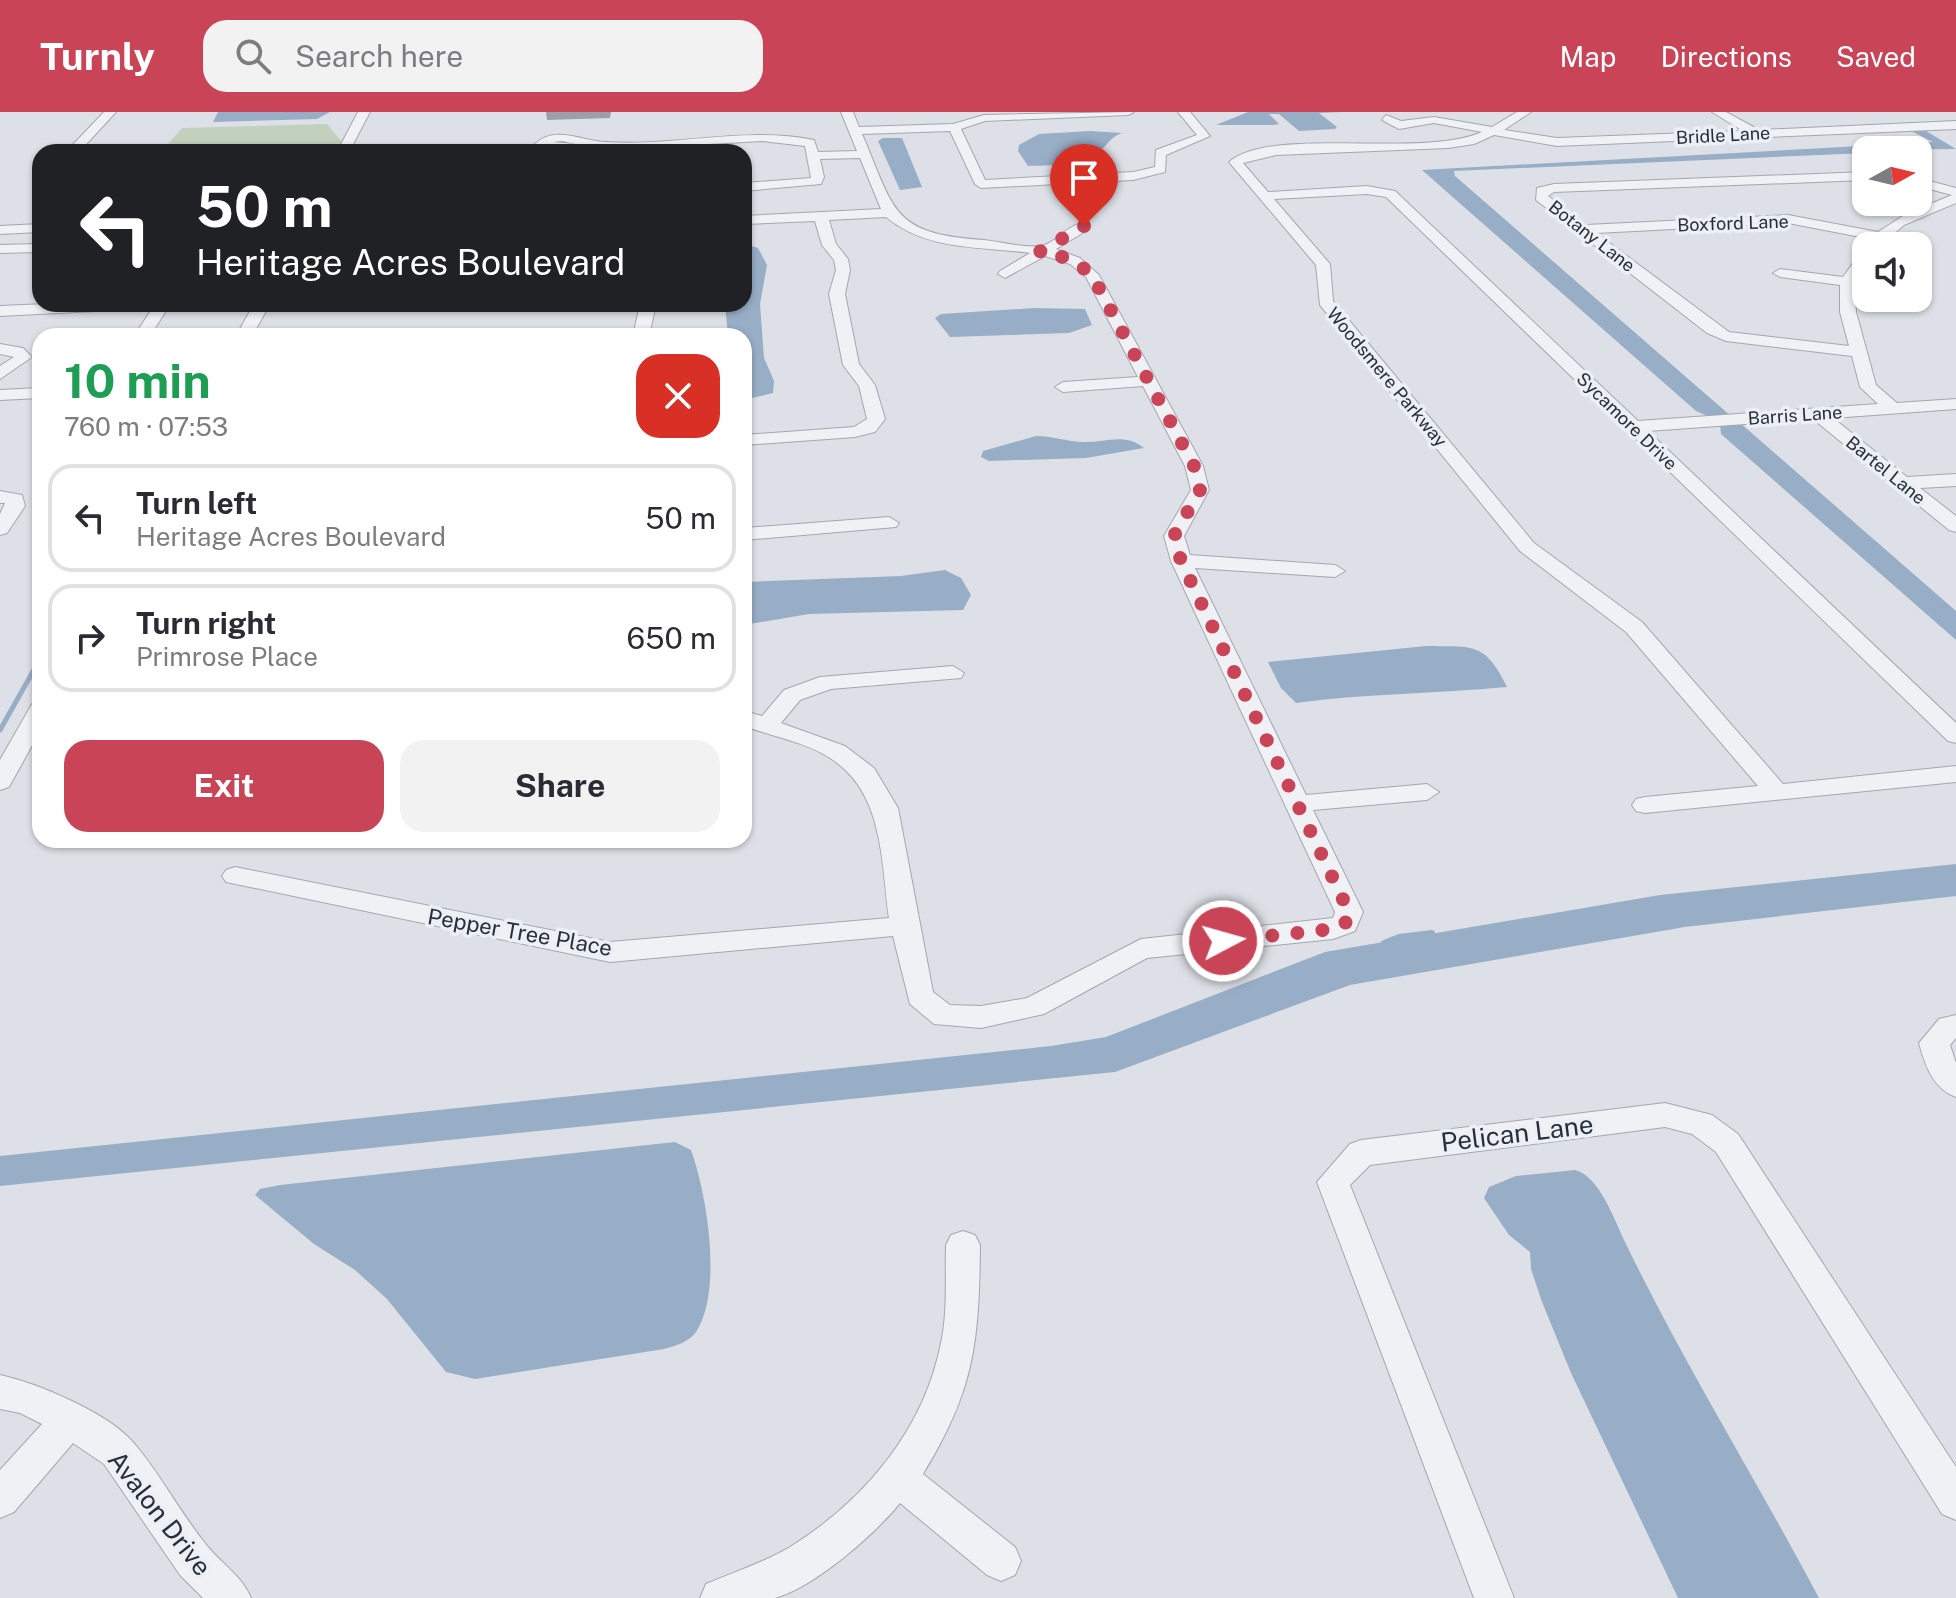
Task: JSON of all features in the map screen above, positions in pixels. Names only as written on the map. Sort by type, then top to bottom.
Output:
[{"type":"street","points":[[80,144],[110,112]]},
{"type":"street","points":[[347,144],[364,112]]},
{"type":"street","points":[[752,720],[837,751],[865,773],[885,808],[904,926],[920,997],[944,1016],[981,1017],[1034,1007],[1141,949],[1333,929],[1345,924],[1349,912],[1181,561],[1174,536],[1200,490],[1194,466],[1092,275],[1072,259],[925,234],[897,222],[889,213],[847,112]]},
{"type":"street","points":[[856,131],[954,127],[984,118],[1128,112]]},
{"type":"street","points":[[954,127],[981,184],[1133,176],[1161,169],[1160,153],[1204,136],[1184,112]]},
{"type":"street","points":[[1407,112],[1434,120]]},
{"type":"street","name":"Woodsmere Parkway","points":[[1525,112],[1471,140],[1449,144],[1280,151],[1241,157],[1235,162],[1323,264],[1325,302],[1527,547],[1542,561],[1610,605],[1634,627],[1775,790]]},
{"type":"street","points":[[1718,112],[1756,133]]},
{"type":"street","points":[[1943,112],[1956,118]]},
{"type":"street","name":"Bridle Lane","points":[[1386,118],[1404,125],[1434,120],[1557,142],[1956,125]]},
{"type":"street","points":[[1830,118],[1851,129]]},
{"type":"street","points":[[624,144],[774,137],[808,142],[814,154],[818,177],[814,183],[752,187]]},
{"type":"street","points":[[814,154],[864,152]]},
{"type":"street","name":"Botany Lane","points":[[1852,177],[1542,191],[1541,197],[1713,330],[1726,336],[1856,352]]},
{"type":"street","points":[[1932,186],[1956,192]]},
{"type":"street","name":"Sycamore Drive","points":[[1263,196],[1367,190],[1390,194],[1956,736]]},
{"type":"street","points":[[1888,232],[1904,220],[1956,198]]},
{"type":"street","points":[[752,220],[889,213]]},
{"type":"street","points":[[752,439],[855,432],[869,428],[876,419],[867,385],[851,365],[837,294],[843,270],[841,259],[829,245],[821,216]]},
{"type":"street","name":"Boxford Lane","points":[[1586,229],[1788,219],[1852,235]]},
{"type":"street","points":[[1005,274],[1084,226]]},
{"type":"street","points":[[0,230],[32,228]]},
{"type":"street","points":[[0,249],[32,248]]},
{"type":"street","points":[[0,264],[32,264]]},
{"type":"street","points":[[1780,273],[1847,282]]},
{"type":"street","points":[[1852,275],[1847,282],[1856,352],[1868,387],[1893,408]]},
{"type":"street","points":[[0,311],[32,309]]},
{"type":"street","points":[[0,349],[17,351],[24,357],[0,374]]},
{"type":"street","points":[[1063,387],[1150,381]]},
{"type":"street","points":[[0,395],[32,393]]},
{"type":"street","name":"Barris Lane","points":[[1633,427],[1956,404]]},
{"type":"street","name":"Bartel Lane","points":[[1817,414],[1956,526]]},
{"type":"street","points":[[1901,483],[1956,480]]},
{"type":"street","points":[[0,529],[15,506],[7,498]]},
{"type":"street","points":[[752,533],[889,523]]},
{"type":"street","points":[[1181,561],[1335,571]]},
{"type":"street","points":[[768,724],[792,695],[820,684],[953,673]]},
{"type":"street","points":[[0,782],[32,724]]},
{"type":"street","points":[[1645,805],[1956,774]]},
{"type":"street","points":[[1296,804],[1427,792]]},
{"type":"street","name":"Pepper Tree Place","points":[[235,876],[610,952],[904,926]]},
{"type":"street","points":[[1956,1026],[1949,1027],[1934,1043],[1940,1065],[1956,1085]]},
{"type":"street","name":"Pelican Lane","points":[[1494,1598],[1333,1182],[1361,1153],[1665,1115],[1701,1124],[1727,1143],[1956,1501]]},
{"type":"street","points":[[720,1598],[757,1588],[829,1544],[900,1479],[943,1401],[959,1344],[963,1245]]},
{"type":"street","name":"Avalon Drive","points":[[0,1392],[25,1397],[70,1419],[117,1451],[194,1561],[231,1598]]},
{"type":"street","points":[[0,1499],[70,1419]]},
{"type":"street","points":[[900,1479],[1001,1561]]},
{"type":"green space","points":[[327,124],[343,143],[168,144],[182,128]]},
{"type":"water","points":[[218,112],[330,112],[317,119],[213,122]]},
{"type":"water","points":[[1248,112],[1341,112],[1319,113],[1337,127],[1335,129],[1299,131],[1279,114],[1269,114],[1279,124],[1274,125],[1216,125]]},
{"type":"water","points":[[1921,128],[1956,149],[1932,149],[1932,136],[1921,136],[1907,129]]},
{"type":"water","points":[[1122,133],[1091,158],[1074,163],[1028,166],[1018,151],[1019,145],[1039,134]]},
{"type":"water","points":[[902,138],[922,187],[900,190],[878,141]]},
{"type":"water","points":[[1852,146],[1852,154],[1454,171],[1455,176],[1732,417],[1712,418],[1696,411],[1422,170]]},
{"type":"water","points":[[752,246],[758,248],[767,265],[760,304],[764,358],[774,381],[773,393],[752,398],[752,328],[727,328],[726,312],[752,312]]},
{"type":"water","points":[[1035,308],[1085,309],[1092,325],[1069,333],[950,337],[935,318],[941,314]]},
{"type":"water","points":[[1739,422],[1956,611],[1956,640],[1721,434],[1720,424]]},
{"type":"water","points":[[1036,436],[1082,442],[1122,439],[1144,448],[1086,458],[989,461],[981,457],[983,451]]},
{"type":"water","points":[[945,570],[961,578],[971,595],[963,610],[809,614],[752,624],[752,582],[901,576]]},
{"type":"water","points":[[1426,646],[1466,647],[1484,654],[1492,661],[1507,687],[1296,703],[1281,688],[1268,662]]},
{"type":"water","points":[[1956,864],[1956,896],[1685,927],[1350,985],[1115,1072],[0,1186],[0,1156],[1051,1046],[1106,1037],[1325,952],[1660,895]]},
{"type":"water","points":[[675,1142],[691,1150],[702,1191],[710,1242],[709,1292],[696,1332],[682,1343],[664,1349],[475,1379],[446,1372],[387,1299],[355,1270],[314,1244],[255,1195],[260,1189],[280,1185]]},
{"type":"water","points":[[1575,1170],[1592,1181],[1606,1201],[1648,1289],[1819,1598],[1678,1598],[1571,1373],[1542,1302],[1531,1269],[1530,1252],[1509,1235],[1484,1198],[1489,1187],[1516,1176]]},
{"type":"waterway","points":[[0,730],[32,673]]},
{"type":"waterway","points":[[1384,943],[1399,937],[1432,933]]},
{"type":"route","points":[[1084,226],[1039,252],[1072,259],[1092,275],[1194,466],[1200,490],[1174,536],[1181,561],[1349,912],[1345,924],[1333,929],[1223,941]]}]
